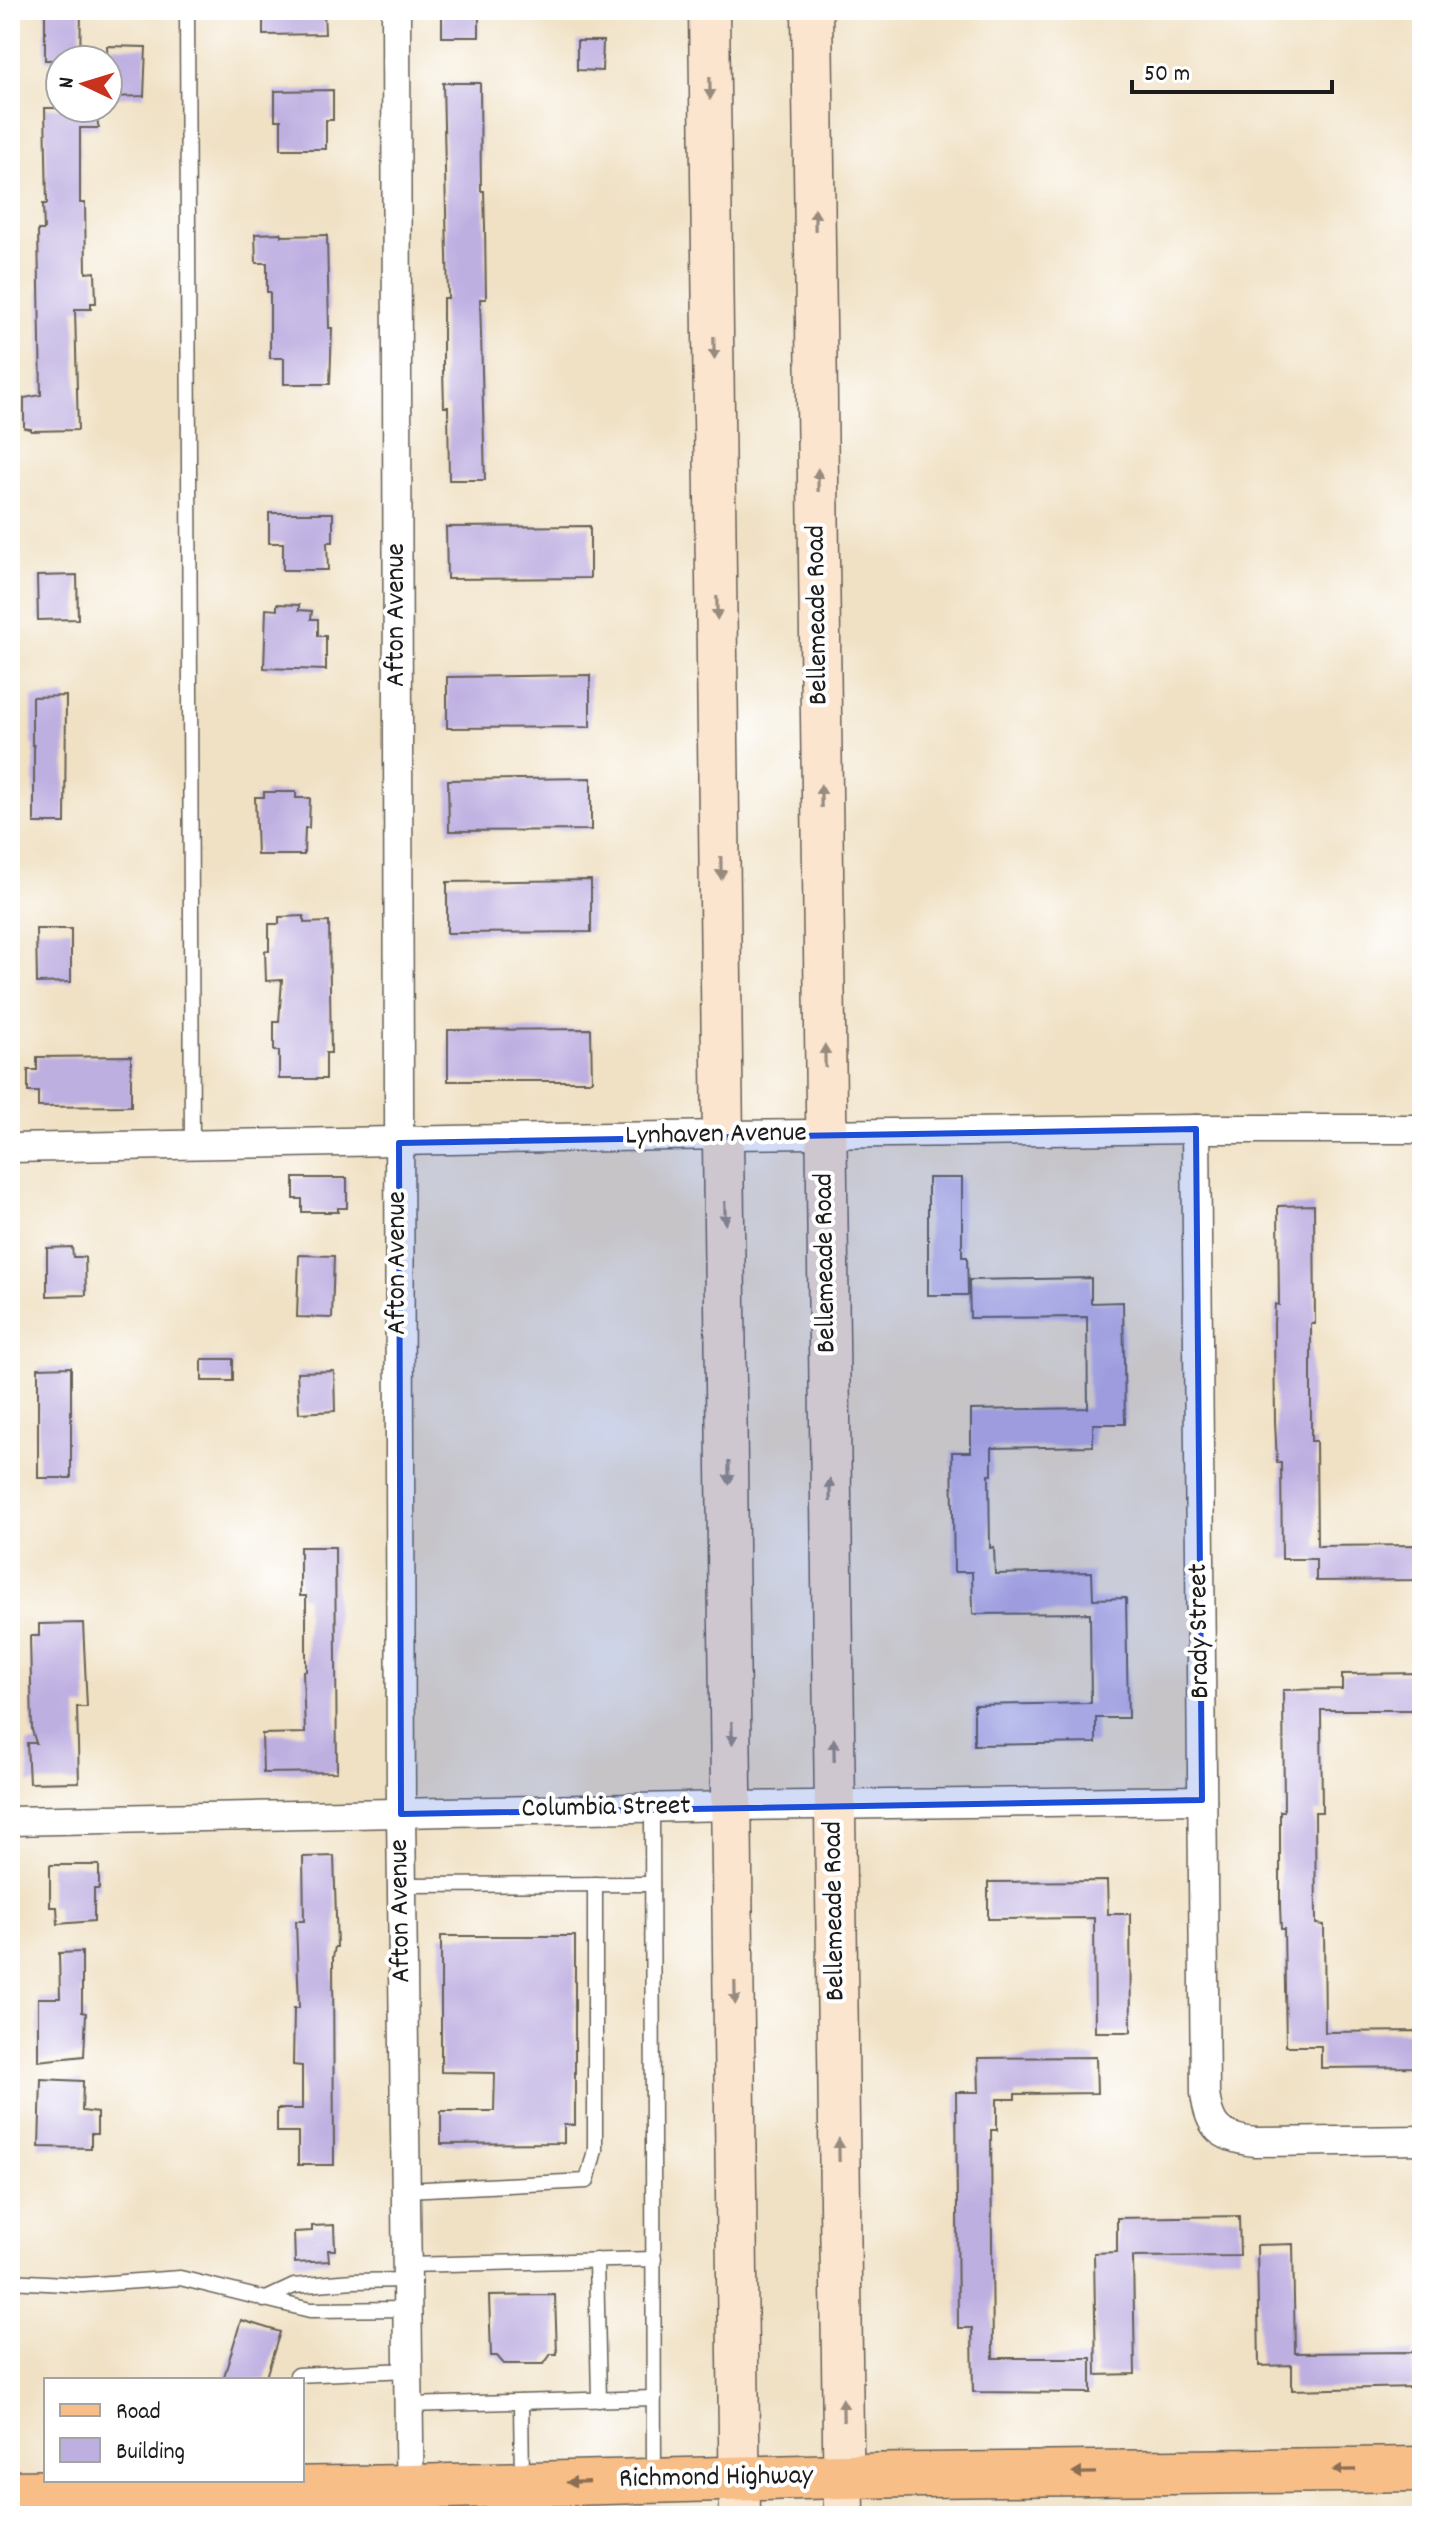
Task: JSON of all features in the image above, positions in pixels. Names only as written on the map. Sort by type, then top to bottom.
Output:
[{"type":"main road","points":[[709,10],[740,2497]]},
{"type":"main road","name":"Bellemeade Road","points":[[812,10],[844,2496]]},
{"type":"main road","name":"Richmond Highway","points":[[10,2493],[410,2502],[522,2484],[655,2480],[740,2497],[844,2496],[1422,2469]]},
{"type":"street","name":"Afton Avenue","points":[[396,10],[401,1814],[410,2502]]},
{"type":"street","name":"Brady Street","points":[[1196,1129],[1205,2093],[1208,2113],[1218,2130],[1235,2140],[1422,2140]]},
{"type":"street","name":"Lynhaven Avenue","points":[[10,1148],[724,1135],[1422,1129]]},
{"type":"street","name":"Columbia Street","points":[[10,1821],[1202,1800]]},
{"type":"lane","points":[[187,10],[192,1144]]},
{"type":"lane","points":[[652,1808],[655,2480]]},
{"type":"lane","points":[[406,2190],[587,2181],[595,2150],[595,1884]]},
{"type":"lane","points":[[402,1885],[652,1884]]},
{"type":"lane","points":[[264,2300],[294,2286],[407,2272],[654,2259]]},
{"type":"lane","points":[[596,2260],[599,2400]]},
{"type":"lane","points":[[10,2281],[82,2285],[180,2278],[310,2310],[407,2309]]},
{"type":"lane","points":[[297,2375],[408,2370]]},
{"type":"lane","points":[[409,2405],[654,2398]]},
{"type":"lane","points":[[521,2402],[522,2484]]},
{"type":"highlighted area","points":[[1196,1129],[1202,1800],[401,1814],[399,1143]]},
{"type":"building","points":[[45,10],[81,10],[80,44],[45,44]]},
{"type":"building","points":[[263,10],[324,10],[325,34],[263,35]]},
{"type":"building","points":[[442,10],[479,10],[479,37],[442,37]]},
{"type":"building","points":[[577,41],[603,41],[602,71],[577,70]]},
{"type":"building","points":[[124,46],[146,47],[144,96],[124,97]]},
{"type":"building","points":[[443,83],[480,83],[486,299],[480,299],[485,480],[449,480],[448,407],[444,407],[443,370],[443,298],[448,298]]},
{"type":"building","points":[[333,90],[333,120],[326,120],[326,149],[281,149],[281,120],[275,120],[275,91]]},
{"type":"building","points":[[45,124],[98,124],[99,128],[80,128],[80,203],[85,203],[86,273],[95,272],[96,303],[91,303],[91,309],[75,309],[78,430],[31,431],[24,428],[24,398],[41,395],[38,230],[44,230],[43,204],[47,204]]},
{"type":"building","points":[[281,233],[281,236],[327,235],[329,328],[332,328],[330,384],[284,384],[284,358],[270,358],[267,263],[256,263],[255,234]]},
{"type":"building","points":[[269,513],[333,513],[333,542],[327,542],[328,570],[283,570],[283,543],[269,543]]},
{"type":"building","points":[[590,526],[590,578],[447,579],[446,527]]},
{"type":"building","points":[[77,575],[78,619],[38,620],[37,576]]},
{"type":"building","points":[[277,604],[299,605],[299,610],[312,611],[311,619],[318,619],[318,636],[326,636],[326,670],[264,668],[266,609],[277,610]]},
{"type":"building","points":[[590,675],[590,727],[447,728],[447,677]]},
{"type":"building","points":[[66,696],[65,823],[34,823],[32,697]]},
{"type":"building","points":[[591,778],[591,830],[449,831],[448,780]]},
{"type":"building","points":[[264,792],[296,792],[296,798],[310,798],[304,855],[257,855],[255,797],[264,797]]},
{"type":"building","points":[[591,880],[591,932],[447,933],[447,882]]},
{"type":"building","points":[[304,916],[304,923],[329,922],[331,1053],[326,1053],[326,1079],[279,1079],[279,1051],[274,1051],[274,1022],[279,1022],[282,980],[266,981],[265,951],[269,951],[269,924],[279,924],[279,917]]},
{"type":"building","points":[[36,929],[71,929],[71,982],[37,983]]},
{"type":"building","points":[[591,1029],[592,1081],[448,1081],[448,1030]]},
{"type":"building","points":[[131,1056],[131,1106],[38,1107],[38,1092],[28,1092],[28,1070],[37,1070],[37,1057]]},
{"type":"building","points":[[294,1178],[347,1178],[347,1208],[338,1208],[338,1212],[302,1212],[302,1199],[294,1199]]},
{"type":"building","points":[[928,1178],[962,1178],[962,1257],[967,1257],[968,1295],[928,1295]]},
{"type":"building","points":[[1314,1205],[1315,1324],[1311,1324],[1311,1441],[1316,1441],[1317,1546],[1422,1545],[1422,1580],[1316,1581],[1316,1559],[1282,1559],[1281,1463],[1277,1463],[1275,1422],[1278,1206]]},
{"type":"building","points":[[72,1247],[73,1257],[85,1257],[86,1295],[47,1296],[47,1248]]},
{"type":"building","points":[[299,1255],[334,1256],[332,1318],[297,1317]]},
{"type":"building","points":[[1091,1278],[1091,1303],[1123,1302],[1125,1424],[1093,1424],[1093,1446],[992,1448],[992,1475],[989,1475],[990,1548],[994,1547],[995,1574],[1092,1572],[1093,1599],[1126,1598],[1128,1718],[1096,1718],[1096,1743],[974,1745],[974,1705],[1091,1703],[1090,1613],[973,1614],[972,1572],[954,1572],[952,1452],[971,1452],[971,1410],[1088,1408],[1087,1317],[970,1318],[969,1280]]},
{"type":"building","points":[[202,1359],[233,1359],[233,1381],[202,1381]]},
{"type":"building","points":[[71,1367],[71,1478],[38,1478],[38,1368]]},
{"type":"building","points":[[334,1371],[335,1411],[299,1413],[297,1372]]},
{"type":"building","points":[[300,1547],[335,1547],[337,1772],[263,1773],[262,1734],[305,1733],[303,1671],[306,1671],[306,1596],[300,1596]]},
{"type":"building","points":[[83,1623],[87,1707],[77,1707],[79,1782],[29,1783],[27,1743],[36,1743],[32,1730],[30,1636],[39,1636],[39,1624]]},
{"type":"building","points":[[1422,1673],[1422,1710],[1321,1710],[1322,1812],[1315,1812],[1316,1924],[1324,1925],[1325,2032],[1422,2031],[1422,2067],[1321,2068],[1321,2046],[1286,2046],[1284,1929],[1281,1929],[1280,1907],[1280,1811],[1284,1811],[1283,1690],[1342,1689],[1342,1674]]},
{"type":"building","points":[[334,1856],[337,1947],[333,1957],[334,2165],[298,2165],[298,2132],[277,2132],[277,2109],[302,2109],[302,2066],[293,2065],[294,2008],[299,2008],[296,1921],[304,1921],[303,1857]]},
{"type":"building","points":[[50,1865],[99,1865],[99,1889],[94,1889],[94,1921],[58,1924],[57,1907],[50,1907]]},
{"type":"building","points":[[1107,1881],[1108,1914],[1130,1914],[1131,2032],[1095,2032],[1094,1918],[988,1919],[988,1882]]},
{"type":"building","points":[[441,1936],[575,1936],[575,2125],[564,2125],[564,2143],[441,2144],[441,2111],[494,2111],[495,2073],[441,2072]]},
{"type":"building","points":[[82,1952],[82,2012],[86,2013],[84,2056],[38,2061],[38,1998],[60,1998],[59,1953]]},
{"type":"building","points":[[1096,2057],[1097,2093],[1015,2094],[1015,2099],[997,2099],[997,2130],[991,2130],[993,2358],[1091,2358],[1091,2393],[973,2392],[972,2328],[958,2328],[956,2092],[979,2092],[978,2058]]},
{"type":"building","points":[[41,2079],[83,2081],[82,2111],[97,2113],[97,2134],[91,2134],[91,2148],[39,2147]]},
{"type":"building","points":[[1239,2216],[1240,2256],[1133,2257],[1135,2374],[1096,2375],[1094,2253],[1117,2252],[1117,2218]]},
{"type":"building","points":[[334,2225],[335,2250],[328,2250],[329,2261],[295,2263],[294,2232],[312,2231],[312,2226]]},
{"type":"building","points":[[1293,2244],[1295,2353],[1413,2352],[1413,2387],[1292,2390],[1292,2365],[1259,2366],[1257,2245]]},
{"type":"building","points":[[555,2295],[557,2354],[551,2354],[544,2364],[504,2364],[497,2356],[491,2356],[489,2296]]},
{"type":"building","points":[[241,2320],[280,2332],[266,2378],[224,2378]]}]
